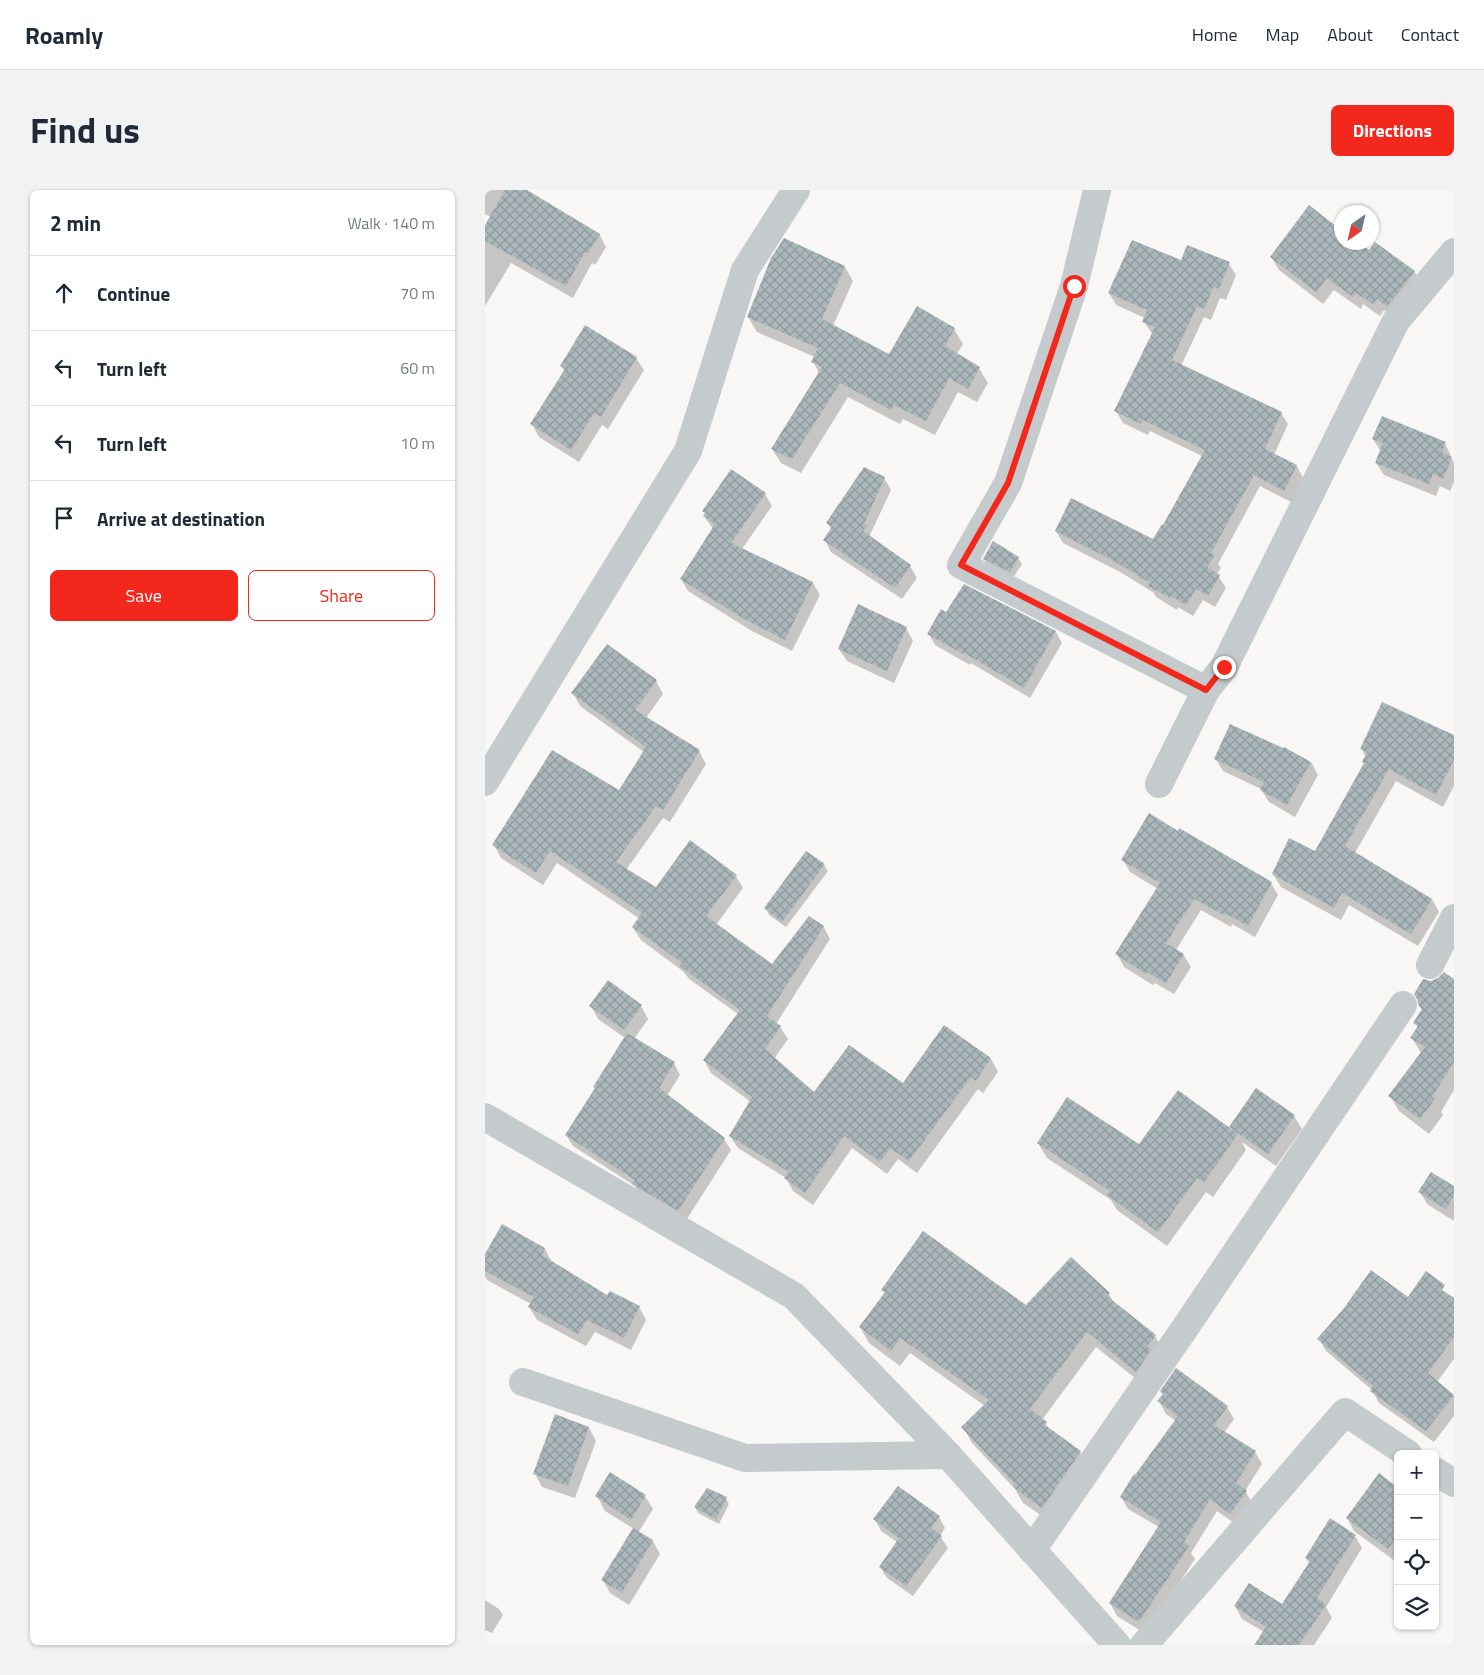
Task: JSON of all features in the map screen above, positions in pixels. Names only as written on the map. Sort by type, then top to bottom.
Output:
[{"type":"street","points":[[485,782],[688,451],[745,270],[796,190]]},
{"type":"street","points":[[1097,190],[1074,286],[1008,483],[961,565],[1206,690]]},
{"type":"street","points":[[1159,784],[1206,690],[1224,667],[1396,321],[1454,252]]},
{"type":"street","points":[[1430,965],[1454,918]]},
{"type":"street","points":[[1032,1550],[1193,1317],[1403,1005]]},
{"type":"street","points":[[485,1116],[794,1296],[948,1455],[1117,1645]]},
{"type":"street","points":[[523,1382],[745,1458],[948,1455]]},
{"type":"street","points":[[1144,1645],[1345,1412],[1403,1450]]},
{"type":"street","points":[[1439,1474],[1454,1484]]},
{"type":"building","points":[[505,190],[527,190],[600,234],[588,253],[585,252],[566,286],[485,241],[485,225]]},
{"type":"building","points":[[1309,205],[1334,225],[1334,250],[1379,250],[1379,245],[1415,271],[1387,307],[1377,299],[1373,304],[1356,293],[1353,297],[1327,278],[1316,292],[1270,257]]},
{"type":"building","points":[[784,238],[845,266],[822,319],[889,354],[917,306],[955,328],[945,346],[980,367],[968,389],[949,378],[926,421],[894,405],[891,410],[840,383],[792,459],[771,449],[822,367],[811,362],[818,348],[747,317],[771,258]]},
{"type":"building","points":[[1132,240],[1181,260],[1187,245],[1230,262],[1219,289],[1213,287],[1205,309],[1197,306],[1172,360],[1282,412],[1265,449],[1297,465],[1284,491],[1254,475],[1211,553],[1215,555],[1207,567],[1220,575],[1208,596],[1196,589],[1186,605],[1148,586],[1150,583],[1114,561],[1055,531],[1071,498],[1153,539],[1163,525],[1205,450],[1143,420],[1141,424],[1114,411],[1155,327],[1142,322],[1147,310],[1108,293]]},
{"type":"building","points":[[585,325],[637,357],[601,417],[594,413],[571,450],[530,424],[565,369],[560,366]]},
{"type":"building","points":[[1382,416],[1446,442],[1442,452],[1452,457],[1443,479],[1433,474],[1429,484],[1375,463],[1383,443],[1372,439]]},
{"type":"building","points":[[864,467],[885,477],[864,524],[867,526],[863,531],[911,565],[895,588],[823,540],[832,527],[826,523]]},
{"type":"building","points":[[731,469],[766,493],[731,543],[813,582],[785,640],[744,619],[680,579],[715,524],[703,516],[705,513],[702,511]]},
{"type":"building","points":[[993,541],[1019,557],[1010,572],[983,559]]},
{"type":"building","points":[[964,584],[1056,631],[1024,688],[927,634],[941,609],[946,612]]},
{"type":"building","points":[[858,604],[907,627],[887,671],[838,649]]},
{"type":"building","points":[[607,644],[657,680],[635,710],[700,750],[663,810],[656,806],[616,862],[656,887],[690,840],[737,875],[706,916],[772,964],[809,916],[824,926],[767,1016],[781,1026],[765,1049],[814,1092],[849,1045],[903,1083],[944,1025],[991,1058],[976,1081],[971,1077],[909,1161],[890,1148],[880,1162],[844,1136],[805,1193],[784,1178],[789,1172],[729,1136],[752,1097],[703,1060],[740,1010],[680,966],[682,963],[632,927],[642,913],[585,874],[550,851],[536,873],[492,845],[552,750],[619,790],[646,747],[571,693]]},
{"type":"building","points":[[1382,702],[1454,735],[1454,760],[1436,795],[1389,769],[1345,846],[1432,899],[1411,934],[1342,893],[1334,908],[1272,874],[1289,838],[1315,851],[1364,763],[1362,762],[1367,752],[1360,749]]},
{"type":"building","points":[[1230,724],[1284,747],[1311,762],[1287,805],[1260,790],[1264,782],[1214,759]]},
{"type":"building","points":[[1149,813],[1178,831],[1179,828],[1272,882],[1248,926],[1194,899],[1166,943],[1184,954],[1166,983],[1147,972],[1146,974],[1115,954],[1160,883],[1121,860]]},
{"type":"building","points":[[806,851],[825,864],[782,922],[764,908]]},
{"type":"building","points":[[1444,972],[1454,979],[1454,1062],[1432,1097],[1435,1099],[1420,1119],[1388,1096],[1425,1047],[1410,1038],[1418,1026],[1413,1023],[1422,1009],[1414,994],[1423,979],[1431,981],[1438,978]]},
{"type":"building","points":[[608,980],[642,1005],[624,1030],[589,1006]]},
{"type":"building","points":[[627,1033],[675,1062],[659,1088],[725,1138],[678,1211],[632,1184],[635,1180],[565,1135]]},
{"type":"building","points":[[1256,1088],[1295,1115],[1268,1154],[1229,1127]]},
{"type":"building","points":[[1178,1090],[1238,1134],[1204,1182],[1197,1178],[1158,1232],[1107,1195],[1110,1191],[1037,1143],[1067,1097],[1139,1144]]},
{"type":"building","points":[[1431,1172],[1454,1186],[1454,1196],[1446,1209],[1418,1192]]},
{"type":"building","points":[[502,1224],[545,1248],[542,1255],[607,1295],[610,1291],[640,1306],[624,1338],[587,1320],[578,1334],[528,1307],[534,1297],[485,1271],[485,1254]]},
{"type":"building","points":[[923,1231],[1026,1305],[1071,1257],[1110,1293],[1107,1296],[1156,1335],[1147,1347],[1151,1350],[1136,1372],[1087,1332],[1030,1409],[1047,1422],[1045,1425],[1081,1451],[1042,1508],[1013,1487],[1015,1484],[961,1427],[989,1400],[900,1338],[891,1351],[859,1327],[885,1292],[881,1290]]},
{"type":"building","points":[[1371,1270],[1408,1297],[1426,1271],[1445,1285],[1442,1290],[1454,1298],[1454,1337],[1428,1373],[1454,1395],[1426,1431],[1370,1391],[1373,1386],[1317,1339],[1344,1308]]},
{"type":"building","points":[[1176,1368],[1228,1406],[1214,1425],[1256,1451],[1236,1483],[1247,1491],[1230,1514],[1210,1499],[1184,1542],[1189,1546],[1139,1622],[1109,1603],[1161,1522],[1120,1497],[1134,1474],[1178,1416],[1157,1401],[1163,1394],[1160,1391]]},
{"type":"building","points":[[555,1414],[589,1427],[568,1486],[533,1474]]},
{"type":"building","points":[[610,1472],[646,1495],[631,1520],[595,1496]]},
{"type":"building","points":[[1379,1473],[1394,1485],[1394,1541],[1388,1549],[1346,1518]]},
{"type":"building","points":[[898,1486],[940,1516],[931,1528],[942,1536],[906,1586],[879,1567],[899,1538],[873,1519]]},
{"type":"building","points":[[707,1488],[727,1497],[716,1519],[694,1507]]},
{"type":"building","points":[[1330,1518],[1356,1535],[1317,1598],[1326,1605],[1299,1645],[1254,1645],[1266,1627],[1234,1606],[1249,1583],[1282,1604],[1310,1561],[1305,1558]]},
{"type":"building","points":[[633,1528],[653,1540],[622,1593],[601,1580]]},
{"type":"route","points":[[1074,286],[1008,483],[961,565],[1206,690],[1224,667]]}]
